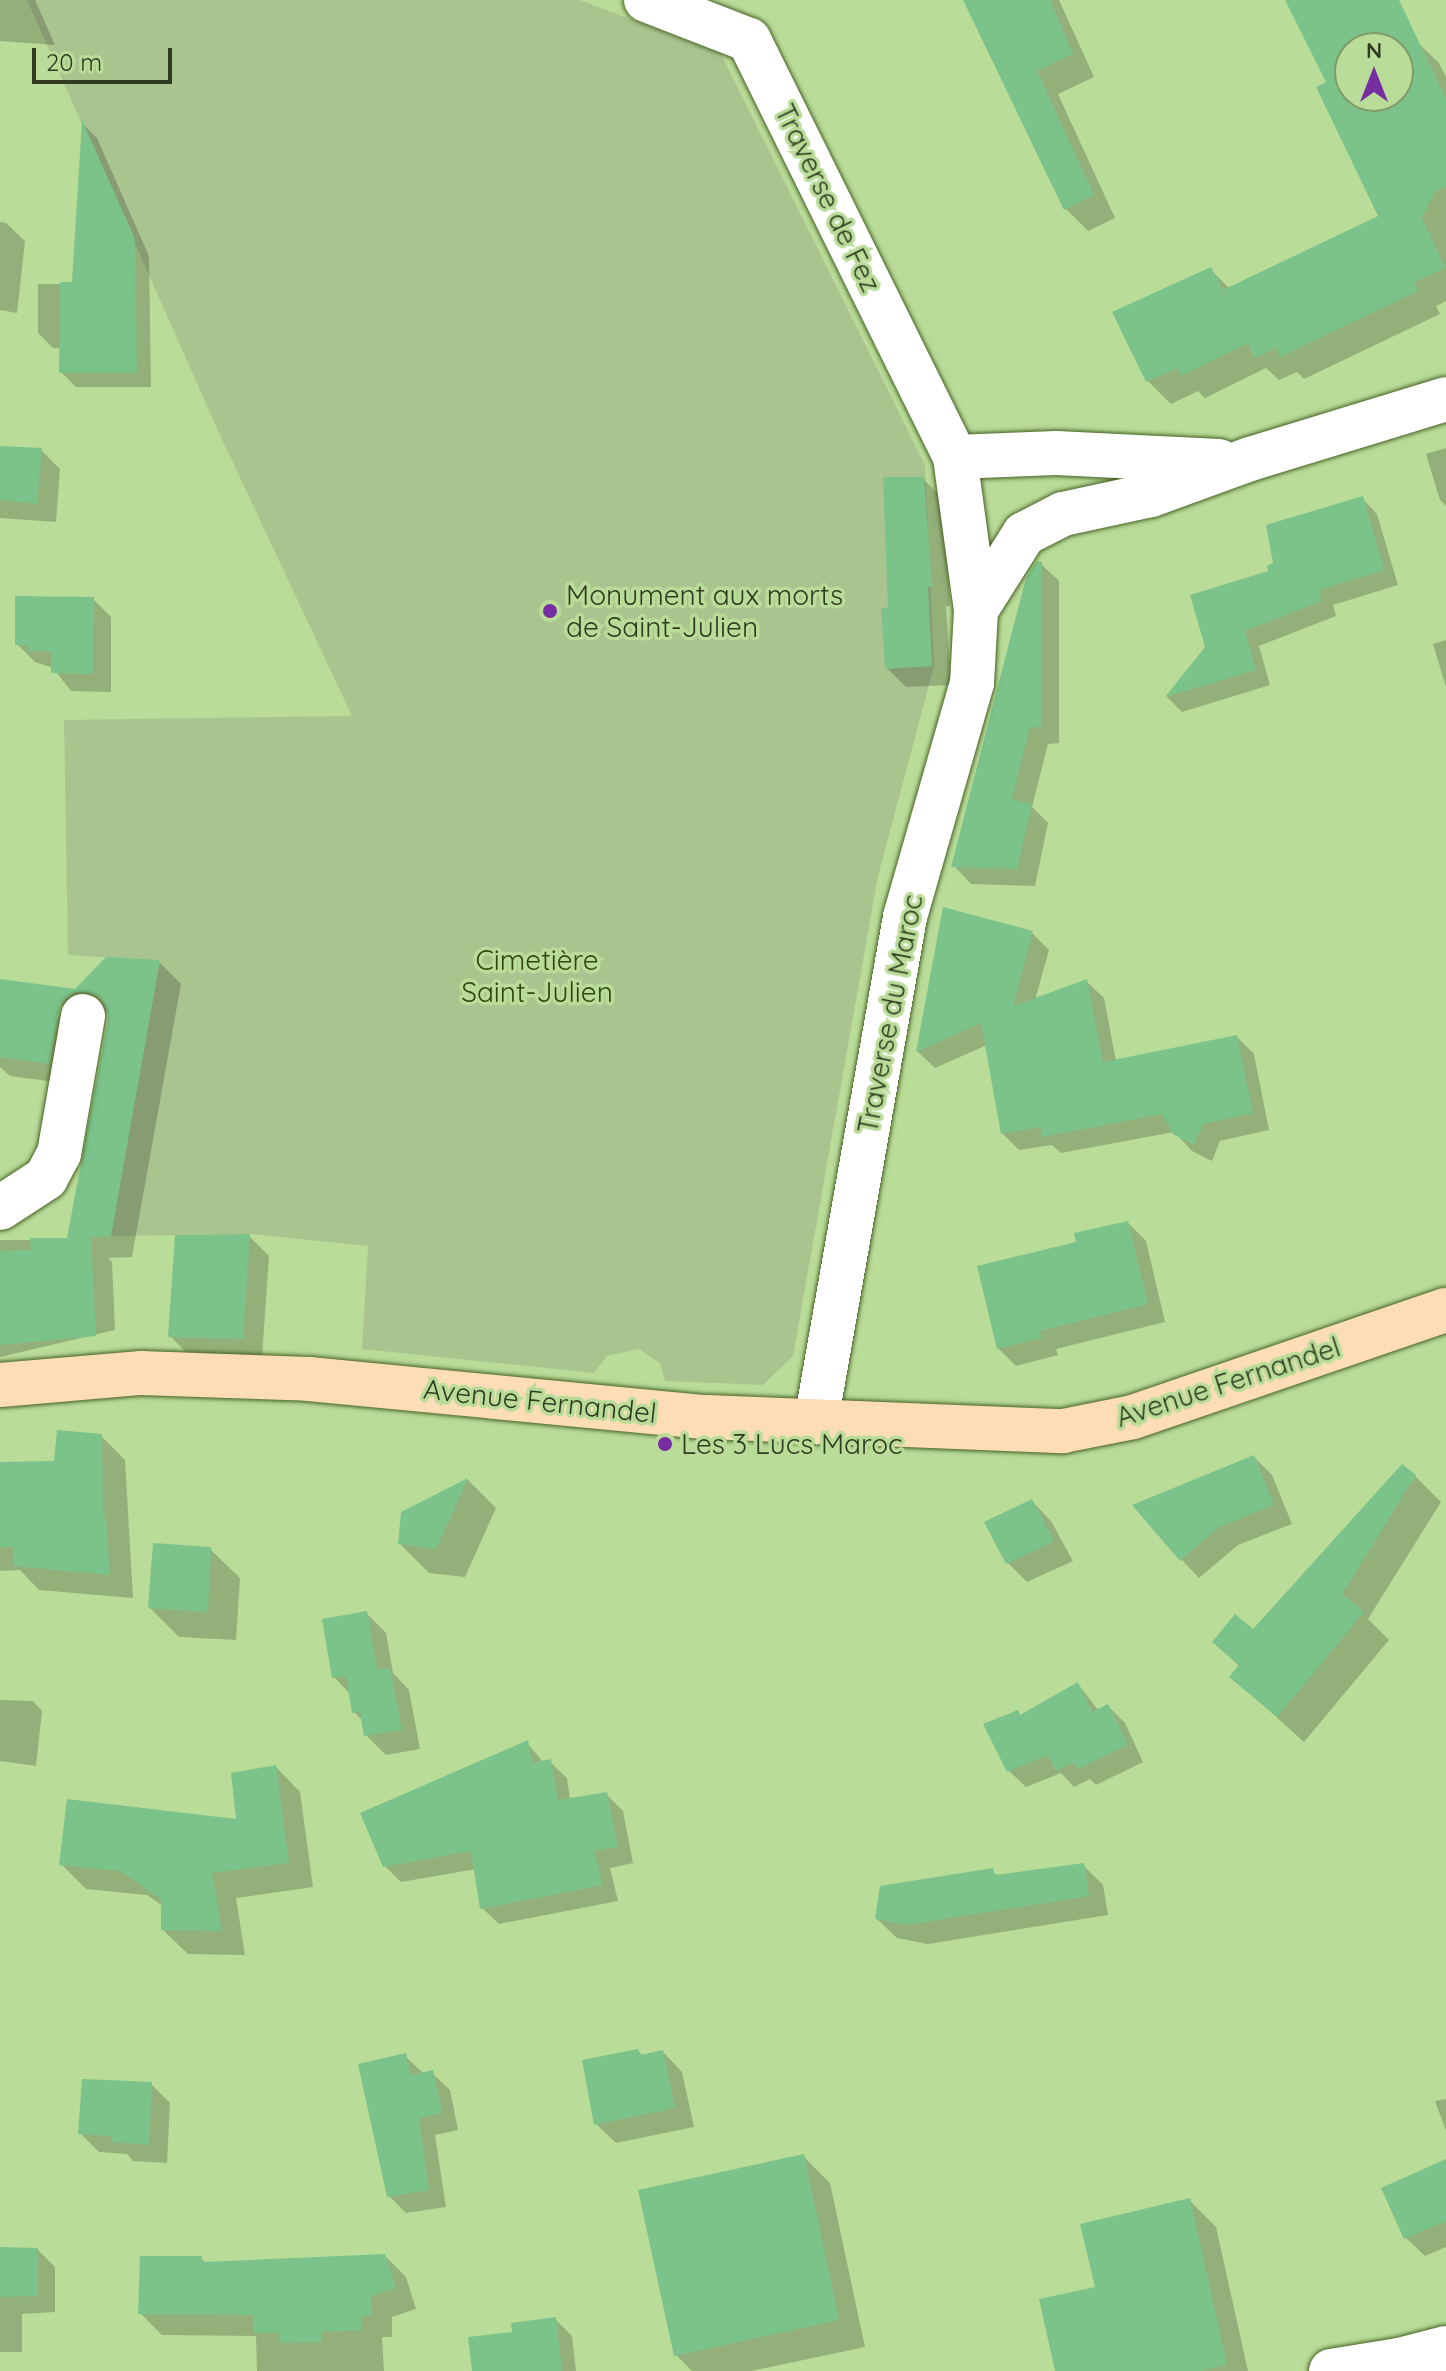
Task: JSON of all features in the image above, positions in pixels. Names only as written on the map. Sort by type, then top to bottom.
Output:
[{"type":"main road","name":"Avenue Fernandel","points":[[0,1385],[141,1373],[309,1379],[707,1417],[1063,1431],[1133,1417],[1446,1310]]},
{"type":"street","name":"Traverse de Fez","points":[[646,0],[749,40],[955,457]]},
{"type":"street","name":"Traverse du Maroc","points":[[976,610],[1024,534],[1063,514],[1151,495],[1250,459],[1446,399]]},
{"type":"street","name":"Traverse du Maroc","points":[[816,1422],[905,917],[972,683],[976,610],[955,457],[1056,453],[1202,462],[1250,459]]},
{"type":"street","points":[[0,1208],[46,1178],[59,1154],[83,1016]]},
{"type":"street","points":[[1331,2371],[1399,2360],[1446,2348]]},
{"type":"green space","name":"Cimetière Saint-Julien","points":[[27,0],[580,0],[721,54],[925,465],[934,666],[878,876],[793,1356],[763,1385],[665,1381],[660,1363],[639,1349],[607,1356],[594,1373],[362,1349],[368,1246],[251,1234],[109,1236],[160,961],[68,955],[64,720],[352,716],[219,433]]},
{"type":"building","points":[[963,0],[1050,0],[1073,54],[1037,71],[1094,195],[1064,210]]},
{"type":"building","points":[[1285,0],[1399,0],[1446,99],[1446,186],[1435,192],[1422,218],[1445,268],[1414,283],[1418,291],[1280,357],[1276,348],[1254,358],[1248,343],[1181,376],[1177,368],[1146,382],[1112,312],[1211,267],[1223,290],[1378,216],[1316,87],[1326,82]]},
{"type":"building","points":[[82,120],[135,239],[137,373],[59,373],[60,282],[72,282]]},
{"type":"building","points":[[0,446],[42,448],[37,504],[0,500]]},
{"type":"building","points":[[883,477],[924,477],[932,587],[928,587],[932,666],[885,669],[881,608],[888,608]]},
{"type":"building","points":[[1363,496],[1384,570],[1319,590],[1322,601],[1245,631],[1256,670],[1165,697],[1205,647],[1190,595],[1268,571],[1267,566],[1273,563],[1266,525]]},
{"type":"building","points":[[1037,561],[1042,562],[1042,727],[1030,727],[1012,799],[1032,804],[1017,869],[951,867],[1026,578]]},
{"type":"building","points":[[15,596],[94,597],[93,674],[51,673],[51,651],[29,651],[29,645],[15,645]]},
{"type":"building","points":[[943,907],[1033,931],[1013,1006],[1087,979],[1103,1062],[1237,1035],[1253,1113],[1203,1124],[1194,1145],[1173,1134],[1162,1114],[1042,1137],[1040,1127],[1001,1134],[981,1023],[916,1052]]},
{"type":"building","points":[[106,957],[160,960],[111,1236],[73,1238],[91,1238],[96,1336],[0,1345],[0,1251],[31,1250],[30,1238],[67,1238],[108,1020],[107,1008],[100,997],[88,992],[75,992],[64,999],[59,1011],[49,1064],[0,1057],[0,979],[75,989]]},
{"type":"building","points":[[1128,1221],[1148,1304],[1040,1331],[1041,1338],[997,1349],[977,1266],[1076,1242],[1074,1233]]},
{"type":"building","points":[[250,1234],[243,1339],[168,1337],[175,1235]]},
{"type":"building","points":[[57,1430],[102,1434],[103,1516],[106,1516],[110,1575],[13,1566],[13,1547],[0,1547],[0,1462],[54,1461]]},
{"type":"building","points":[[1254,1455],[1274,1505],[1219,1527],[1180,1561],[1132,1505]]},
{"type":"building","points":[[1402,1464],[1416,1475],[1342,1594],[1364,1612],[1277,1717],[1229,1677],[1239,1665],[1212,1642],[1235,1614],[1253,1629]]},
{"type":"building","points":[[468,1478],[436,1549],[398,1544],[401,1512]]},
{"type":"building","points":[[1032,1499],[1054,1541],[1006,1564],[984,1522]]},
{"type":"building","points":[[153,1543],[211,1547],[208,1612],[148,1608]]},
{"type":"building","points":[[367,1611],[377,1670],[390,1668],[402,1730],[364,1736],[360,1712],[352,1713],[346,1676],[332,1678],[322,1619]]},
{"type":"building","points":[[1078,1682],[1092,1712],[1108,1704],[1128,1745],[1077,1769],[1074,1762],[1056,1771],[1048,1755],[1007,1772],[983,1724],[1018,1710],[1020,1715]]},
{"type":"building","points":[[528,1740],[532,1763],[551,1759],[558,1800],[607,1792],[618,1847],[594,1851],[603,1885],[480,1909],[471,1851],[383,1867],[360,1813]]},
{"type":"building","points":[[276,1765],[289,1863],[212,1873],[222,1931],[161,1930],[161,1899],[120,1871],[59,1865],[67,1799],[236,1819],[231,1773]]},
{"type":"building","points":[[1084,1863],[1089,1896],[907,1925],[875,1919],[880,1886],[993,1868],[995,1875]]},
{"type":"building","points":[[638,2049],[640,2055],[663,2050],[675,2108],[594,2125],[582,2060]]},
{"type":"building","points":[[406,2053],[411,2075],[433,2070],[442,2113],[419,2118],[429,2190],[387,2197],[358,2064]]},
{"type":"building","points":[[82,2079],[152,2082],[149,2145],[112,2142],[112,2136],[78,2134]]},
{"type":"building","points":[[804,2154],[839,2320],[674,2356],[638,2190]]},
{"type":"building","points":[[1446,2159],[1446,2221],[1404,2239],[1381,2188]]},
{"type":"building","points":[[1190,2198],[1227,2365],[1199,2371],[1055,2371],[1039,2299],[1095,2287],[1080,2224]]},
{"type":"building","points":[[0,2247],[38,2248],[38,2296],[0,2297]]},
{"type":"building","points":[[385,2254],[396,2288],[371,2296],[372,2316],[362,2316],[362,2330],[322,2332],[322,2342],[280,2343],[280,2333],[254,2333],[253,2315],[138,2314],[140,2256],[202,2256],[202,2262]]},
{"type":"building","points":[[556,2317],[562,2371],[472,2371],[468,2337],[512,2332],[511,2323]]},
{"type":"place","name":"Monument aux morts de Saint-Julien","points":[[550,611]]},
{"type":"place","name":"Les 3 Lucs Maroc","points":[[665,1444]]}]
